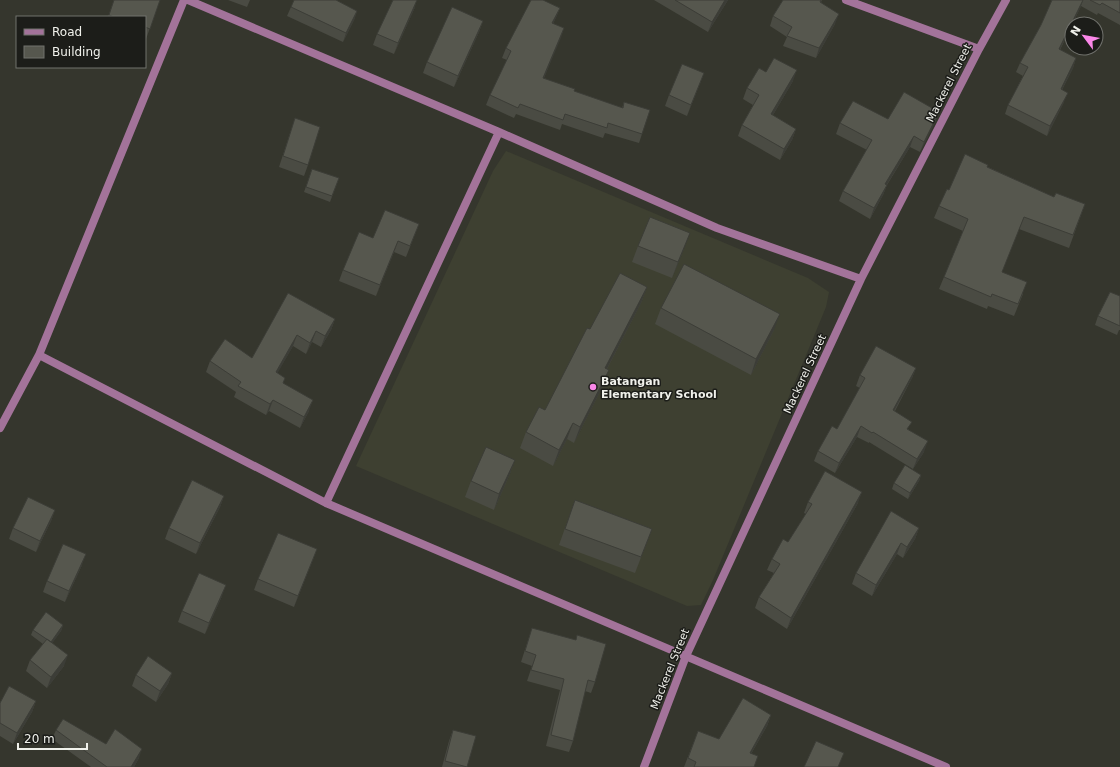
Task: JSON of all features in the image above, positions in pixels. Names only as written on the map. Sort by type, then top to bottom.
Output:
[{"type":"street","points":[[0,428],[39,355],[184,0]]},
{"type":"street","points":[[188,0],[499,132],[717,228],[861,279]]},
{"type":"street","points":[[846,0],[979,49]]},
{"type":"street","name":"Mackerel Street","points":[[644,767],[686,656],[861,279],[979,49],[1006,0]]},
{"type":"street","points":[[326,503],[499,132]]},
{"type":"street","points":[[39,355],[326,503],[946,767]]},
{"type":"shaded area","name":"Batangan Elementary School","points":[[506,151],[808,278],[829,292],[826,307],[713,580],[701,605],[687,606],[356,466],[493,171]]},
{"type":"building","points":[[114,0],[160,0],[150,29],[146,27],[146,16],[109,15]]},
{"type":"building","points":[[294,0],[336,0],[357,11],[346,33],[291,7]]},
{"type":"building","points":[[393,0],[417,0],[398,43],[377,34]]},
{"type":"building","points":[[531,0],[543,0],[560,8],[552,23],[564,28],[543,78],[575,89],[574,91],[623,108],[624,102],[650,110],[642,134],[608,123],[607,128],[565,114],[563,120],[520,104],[518,108],[490,95],[511,51],[506,48]]},
{"type":"building","points":[[675,0],[725,0],[712,22]]},
{"type":"building","points":[[783,0],[821,0],[820,2],[839,14],[819,48],[787,36],[792,27],[773,16]]},
{"type":"building","points":[[1052,0],[1083,0],[1075,16],[1064,16],[1064,39],[1059,49],[1064,52],[1064,56],[1072,56],[1076,58],[1061,89],[1068,93],[1050,126],[1008,105],[1028,67],[1020,63],[1041,25]]},
{"type":"building","points":[[1090,0],[1120,0],[1120,13],[1102,3],[1100,5]]},
{"type":"building","points":[[452,7],[483,21],[458,76],[427,62]]},
{"type":"building","points":[[774,58],[797,70],[771,114],[796,129],[784,149],[742,125],[759,95],[747,88],[759,68],[766,72]]},
{"type":"building","points":[[682,64],[704,73],[691,105],[669,95]]},
{"type":"building","points":[[904,92],[939,112],[924,142],[914,136],[885,184],[887,185],[874,208],[843,191],[872,140],[840,123],[853,101],[888,119]]},
{"type":"building","points":[[295,118],[320,127],[308,165],[283,156]]},
{"type":"building","points":[[965,154],[988,165],[987,167],[1054,197],[1056,193],[1085,204],[1073,235],[1024,217],[1002,272],[1027,282],[1018,304],[992,294],[991,297],[944,277],[968,219],[939,206],[947,189],[949,190]]},
{"type":"building","points":[[312,169],[339,178],[332,196],[306,187]]},
{"type":"building","points":[[385,210],[419,224],[410,246],[398,241],[380,285],[343,270],[359,232],[373,238]]},
{"type":"building","points":[[650,217],[690,233],[678,262],[638,246]]},
{"type":"building","points":[[684,264],[780,314],[756,359],[661,308]]},
{"type":"building","points":[[620,273],[647,287],[605,368],[609,370],[580,427],[573,423],[559,450],[526,432],[539,407],[545,410],[587,328],[590,329]]},
{"type":"building","points":[[1110,292],[1120,296],[1120,326],[1098,316]]},
{"type":"building","points":[[288,293],[335,319],[325,336],[316,331],[310,343],[297,335],[276,372],[285,378],[283,383],[313,400],[304,417],[273,400],[270,404],[238,386],[241,382],[210,361],[225,339],[252,358]]},
{"type":"building","points":[[876,346],[916,368],[893,410],[912,422],[907,429],[928,441],[917,459],[861,426],[839,463],[818,451],[832,426],[837,429],[865,378],[860,375]]},
{"type":"building","points":[[486,447],[515,460],[499,494],[471,481]]},
{"type":"building","points":[[905,465],[921,475],[910,493],[894,483]]},
{"type":"building","points":[[825,471],[862,492],[791,618],[759,597],[780,564],[772,559],[783,539],[788,542],[812,504],[808,502]]},
{"type":"building","points":[[192,480],[224,496],[200,543],[169,528]]},
{"type":"building","points":[[28,497],[55,510],[40,541],[13,528]]},
{"type":"building","points":[[575,500],[652,529],[641,557],[565,529]]},
{"type":"building","points":[[891,511],[919,528],[907,547],[901,543],[876,585],[856,573]]},
{"type":"building","points":[[278,533],[317,549],[298,596],[258,579]]},
{"type":"building","points":[[63,544],[86,554],[69,591],[47,581]]},
{"type":"building","points":[[199,573],[226,585],[209,623],[182,611]]},
{"type":"building","points":[[46,612],[63,625],[51,642],[33,630]]},
{"type":"building","points":[[532,628],[576,640],[577,635],[606,644],[595,682],[588,680],[573,741],[551,735],[564,679],[531,670],[536,655],[525,651]]},
{"type":"building","points":[[47,639],[68,655],[51,677],[30,660]]},
{"type":"building","points":[[148,656],[172,673],[160,691],[136,675]]},
{"type":"building","points":[[9,686],[36,701],[17,733],[0,723],[0,703]]},
{"type":"building","points":[[743,698],[771,715],[750,753],[758,756],[754,767],[694,767],[696,762],[688,758],[698,731],[719,739]]},
{"type":"building","points":[[63,719],[106,744],[115,729],[142,749],[131,767],[107,767],[56,730]]},
{"type":"building","points":[[453,730],[476,736],[467,767],[445,761]]},
{"type":"building","points":[[816,741],[844,753],[838,767],[804,767]]},
{"type":"place","name":"Batangan Elementary School","points":[[593,387]]}]
